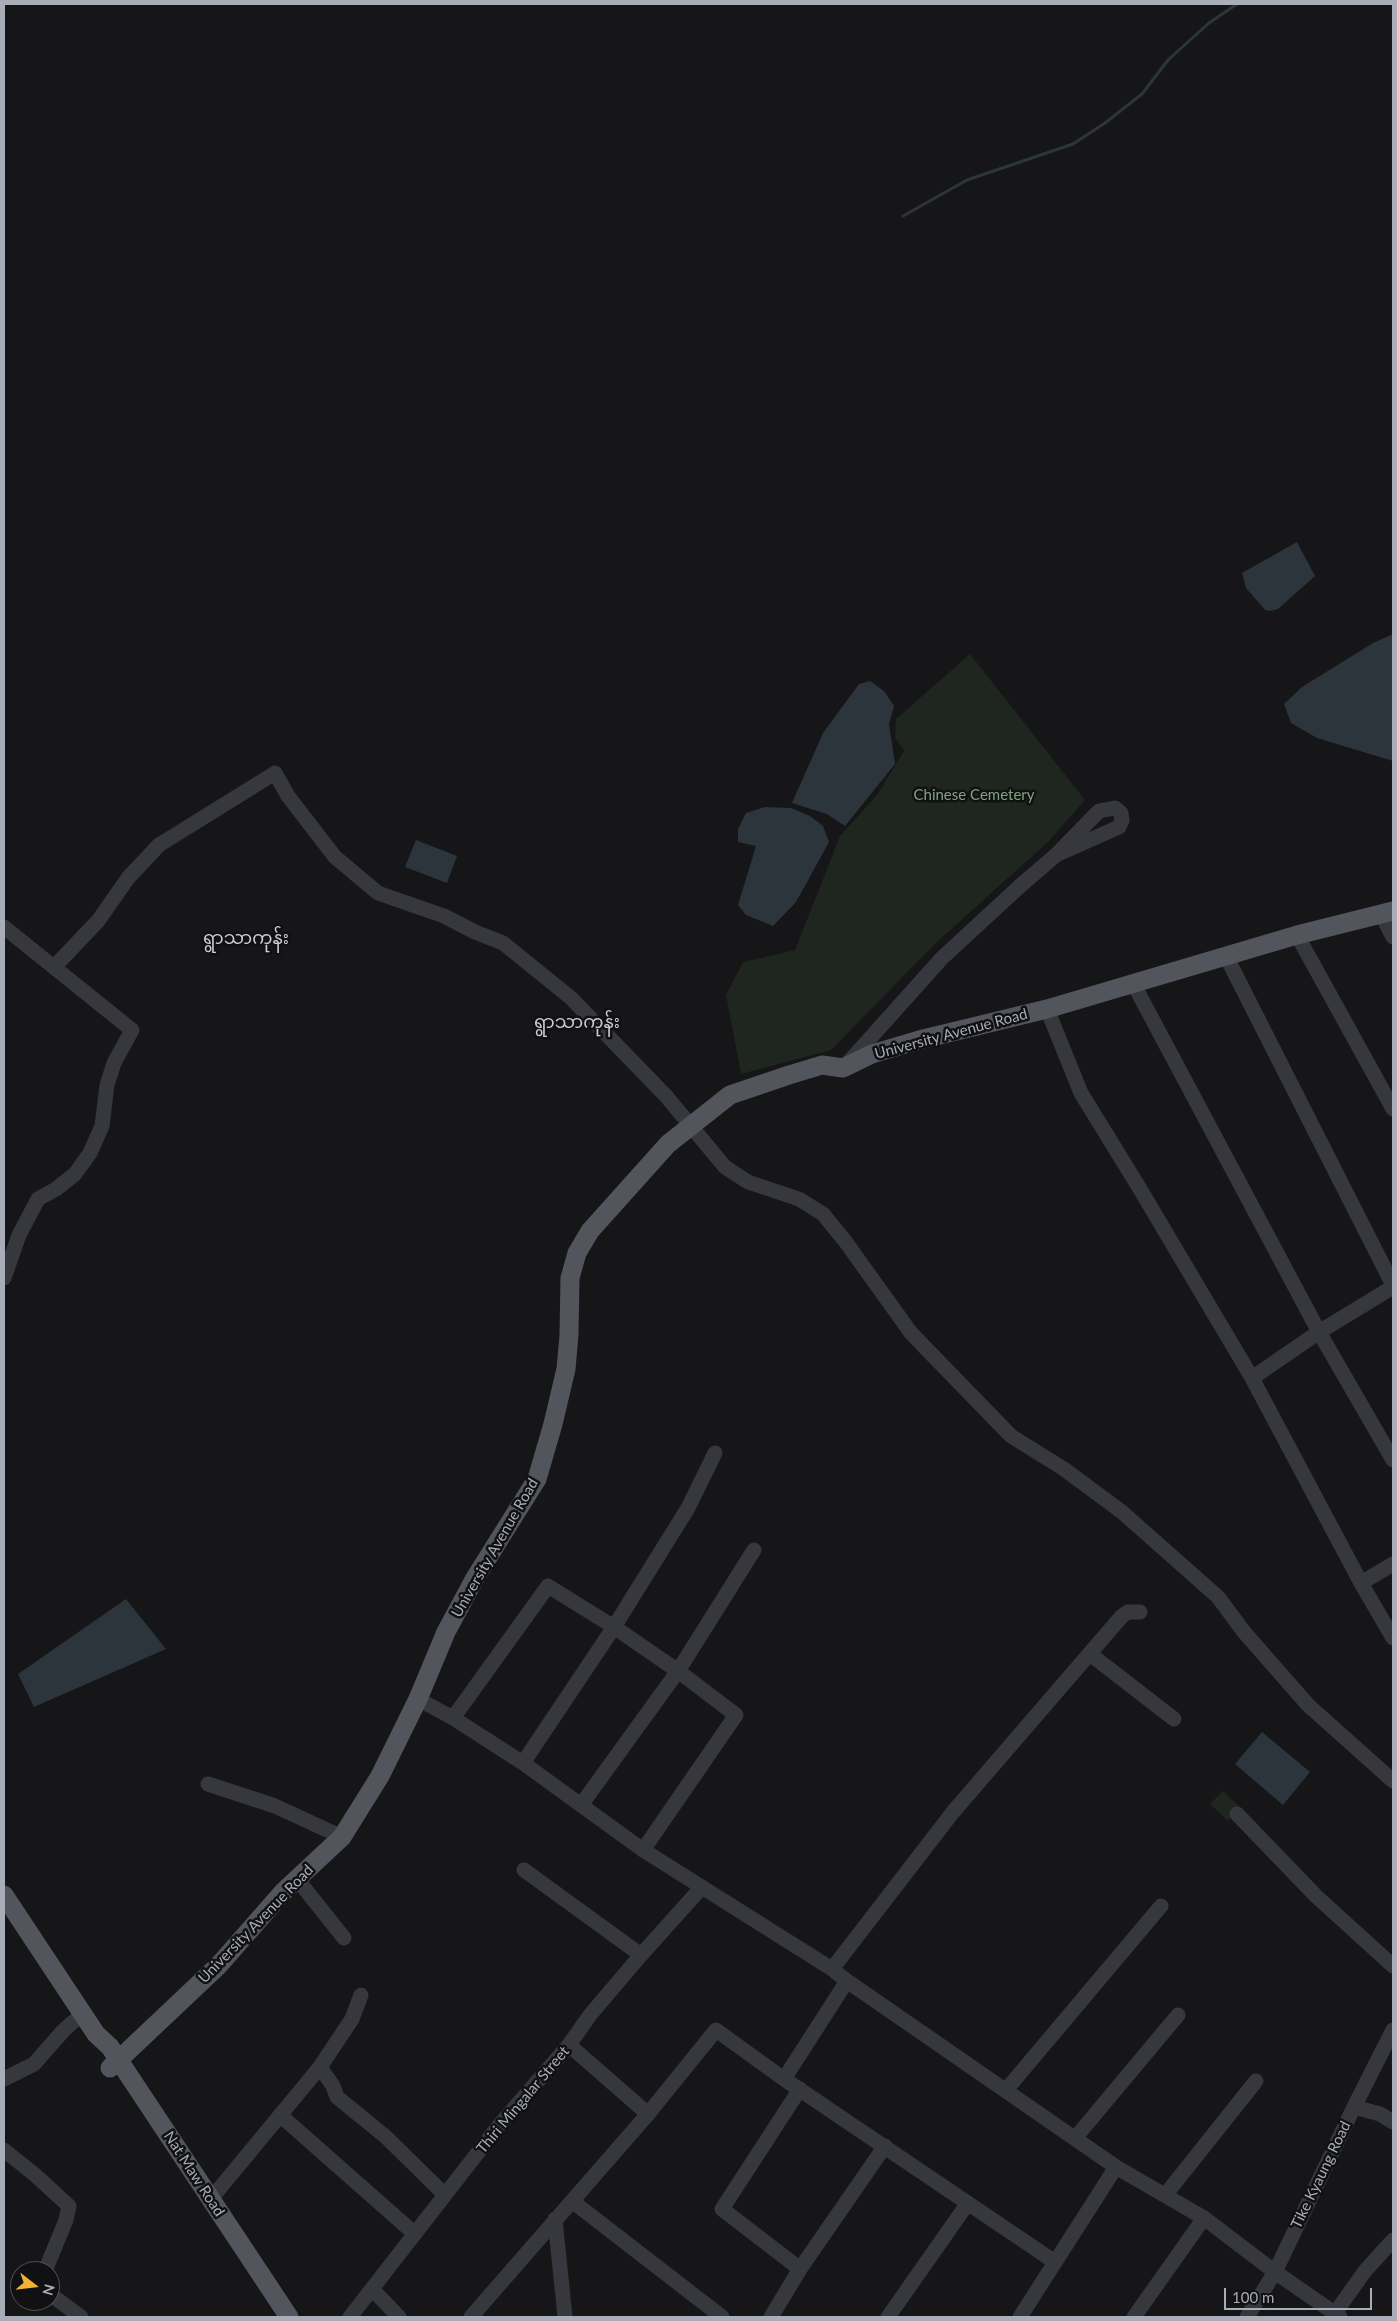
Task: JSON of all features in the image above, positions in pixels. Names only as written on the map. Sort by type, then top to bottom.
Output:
[{"type":"main road","name":"University Avenue Road","points":[[115,2064],[220,1965],[297,1878],[342,1838],[380,1776],[418,1699],[446,1632],[475,1578],[537,1479],[553,1424],[566,1368],[569,1335],[570,1278],[577,1253],[590,1231],[668,1144],[730,1095],[822,1065],[843,1068],[872,1054],[900,1045],[1047,1009],[1297,935],[1387,913]]},
{"type":"main road","name":"Nat Maw Road","points":[[4,1896],[96,2034],[101,2053],[115,2064],[289,2317]]},
{"type":"main road","name":"Nat Maw Road","points":[[115,2064],[145,2122],[221,2231],[276,2317]]},
{"type":"street","points":[[54,966],[98,921],[128,878],[159,845],[275,773],[288,796],[335,857],[378,893],[444,916],[475,932],[504,942],[571,998],[666,1096],[725,1167],[748,1182],[799,1199],[823,1214],[846,1241],[912,1333],[1011,1436],[1064,1469],[1122,1512],[1218,1597],[1244,1632],[1308,1705],[1393,1781]]},
{"type":"street","points":[[843,1068],[942,958],[1056,855]]},
{"type":"street","points":[[1387,913],[1393,937]]},
{"type":"street","points":[[4,927],[132,1030],[114,1063],[107,1085],[102,1126],[90,1153],[75,1174],[56,1189],[38,1199],[19,1235],[4,1278]]},
{"type":"street","points":[[1297,935],[1393,1109]]},
{"type":"street","points":[[1226,956],[1393,1286],[1319,1332],[1252,1378]]},
{"type":"street","points":[[1133,983],[1319,1332],[1393,1460]]},
{"type":"street","points":[[1047,1009],[1081,1093],[1252,1378],[1361,1583],[1393,1638]]},
{"type":"street","points":[[523,1763],[614,1627],[688,1508],[715,1453]]},
{"type":"street","points":[[580,1806],[678,1671],[754,1550]]},
{"type":"street","points":[[1361,1583],[1393,1564]]},
{"type":"street","points":[[454,1718],[548,1586],[614,1627],[678,1671],[736,1715],[643,1850]]},
{"type":"street","points":[[832,1969],[953,1812],[1122,1616],[1128,1612],[1140,1612]]},
{"type":"street","points":[[1090,1654],[1174,1719]]},
{"type":"street","points":[[418,1699],[454,1718],[523,1763],[643,1850],[832,1969],[846,1981],[1116,2166],[1204,2218],[1275,2272],[1338,2315],[1365,2271],[1393,2240]]},
{"type":"street","points":[[208,1784],[275,1806],[342,1838]]},
{"type":"street","points":[[1237,1814],[1316,1896],[1393,1966]]},
{"type":"street","points":[[524,1870],[641,1954]]},
{"type":"street","points":[[297,1878],[344,1938]]},
{"type":"street","name":"Thiri Mingalar Street","points":[[350,2317],[497,2128],[569,2046],[590,2015],[641,1954],[702,1886]]},
{"type":"street","points":[[1006,2090],[1162,1906]]},
{"type":"street","points":[[784,2079],[846,1981]]},
{"type":"street","points":[[210,2200],[320,2067],[352,2019],[361,1995]]},
{"type":"street","points":[[4,2078],[34,2064],[63,2031],[82,2014]]},
{"type":"street","points":[[1076,2137],[1178,2015]]},
{"type":"street","points":[[471,2317],[554,2219],[648,2114],[716,2030],[784,2079],[1055,2262]]},
{"type":"street","name":"Tike Kyaung Road","points":[[1247,2317],[1275,2272],[1393,2030]]},
{"type":"street","points":[[569,2046],[648,2114]]},
{"type":"street","points":[[320,2067],[333,2086],[337,2097],[386,2137],[445,2195]]},
{"type":"street","points":[[1166,2194],[1256,2081]]},
{"type":"street","points":[[800,2089],[722,2209],[800,2269]]},
{"type":"street","points":[[1354,2107],[1380,2114],[1393,2122]]},
{"type":"street","points":[[280,2115],[415,2234]]},
{"type":"street","points":[[772,2317],[800,2269],[885,2146]]},
{"type":"street","points":[[4,2150],[69,2206],[66,2220],[48,2261]]},
{"type":"street","points":[[1022,2317],[1116,2166]]},
{"type":"street","points":[[572,2201],[722,2317]]},
{"type":"street","points":[[888,2317],[968,2203]]},
{"type":"street","points":[[1134,2317],[1204,2218]]},
{"type":"street","points":[[554,2219],[565,2317]]},
{"type":"street","points":[[372,2290],[399,2317]]},
{"type":"street","points":[[60,2301],[81,2317]]},
{"type":"green space","name":"Chinese Cemetery","points":[[970,654],[1085,800],[1049,841],[938,941],[831,1050],[741,1074],[726,995],[743,962],[795,950],[840,836],[877,795],[904,751],[895,737],[896,719]]},
{"type":"green space","points":[[1223,1791],[1240,1807],[1228,1821],[1210,1804]]},
{"type":"shaded area","points":[[1297,542],[1315,576],[1278,609],[1265,610],[1246,588],[1242,573]]},
{"type":"shaded area","points":[[1393,634],[1393,761],[1317,738],[1291,723],[1284,704],[1302,687],[1373,643]]},
{"type":"shaded area","points":[[870,681],[884,691],[894,706],[889,724],[895,764],[845,826],[827,814],[792,803],[823,733],[859,684]]},
{"type":"shaded area","points":[[765,807],[791,808],[810,816],[823,826],[829,842],[796,902],[773,926],[746,915],[738,905],[756,846],[738,842],[738,829],[746,813]]},
{"type":"shaded area","points":[[416,840],[457,856],[447,883],[405,867]]},
{"type":"shaded area","points":[[126,1599],[166,1649],[34,1707],[18,1674]]},
{"type":"shaded area","points":[[1262,1732],[1310,1772],[1283,1805],[1235,1764]]},
{"type":"waterway","points":[[903,216],[967,180],[1073,144],[1105,123],[1142,94],[1168,60],[1209,23],[1237,4]]},
{"type":"district","name":"ရွာသာကုန်း","points":[[246,938]]},
{"type":"district","name":"ရွာသာကုန်း","points":[[577,1022]]}]
